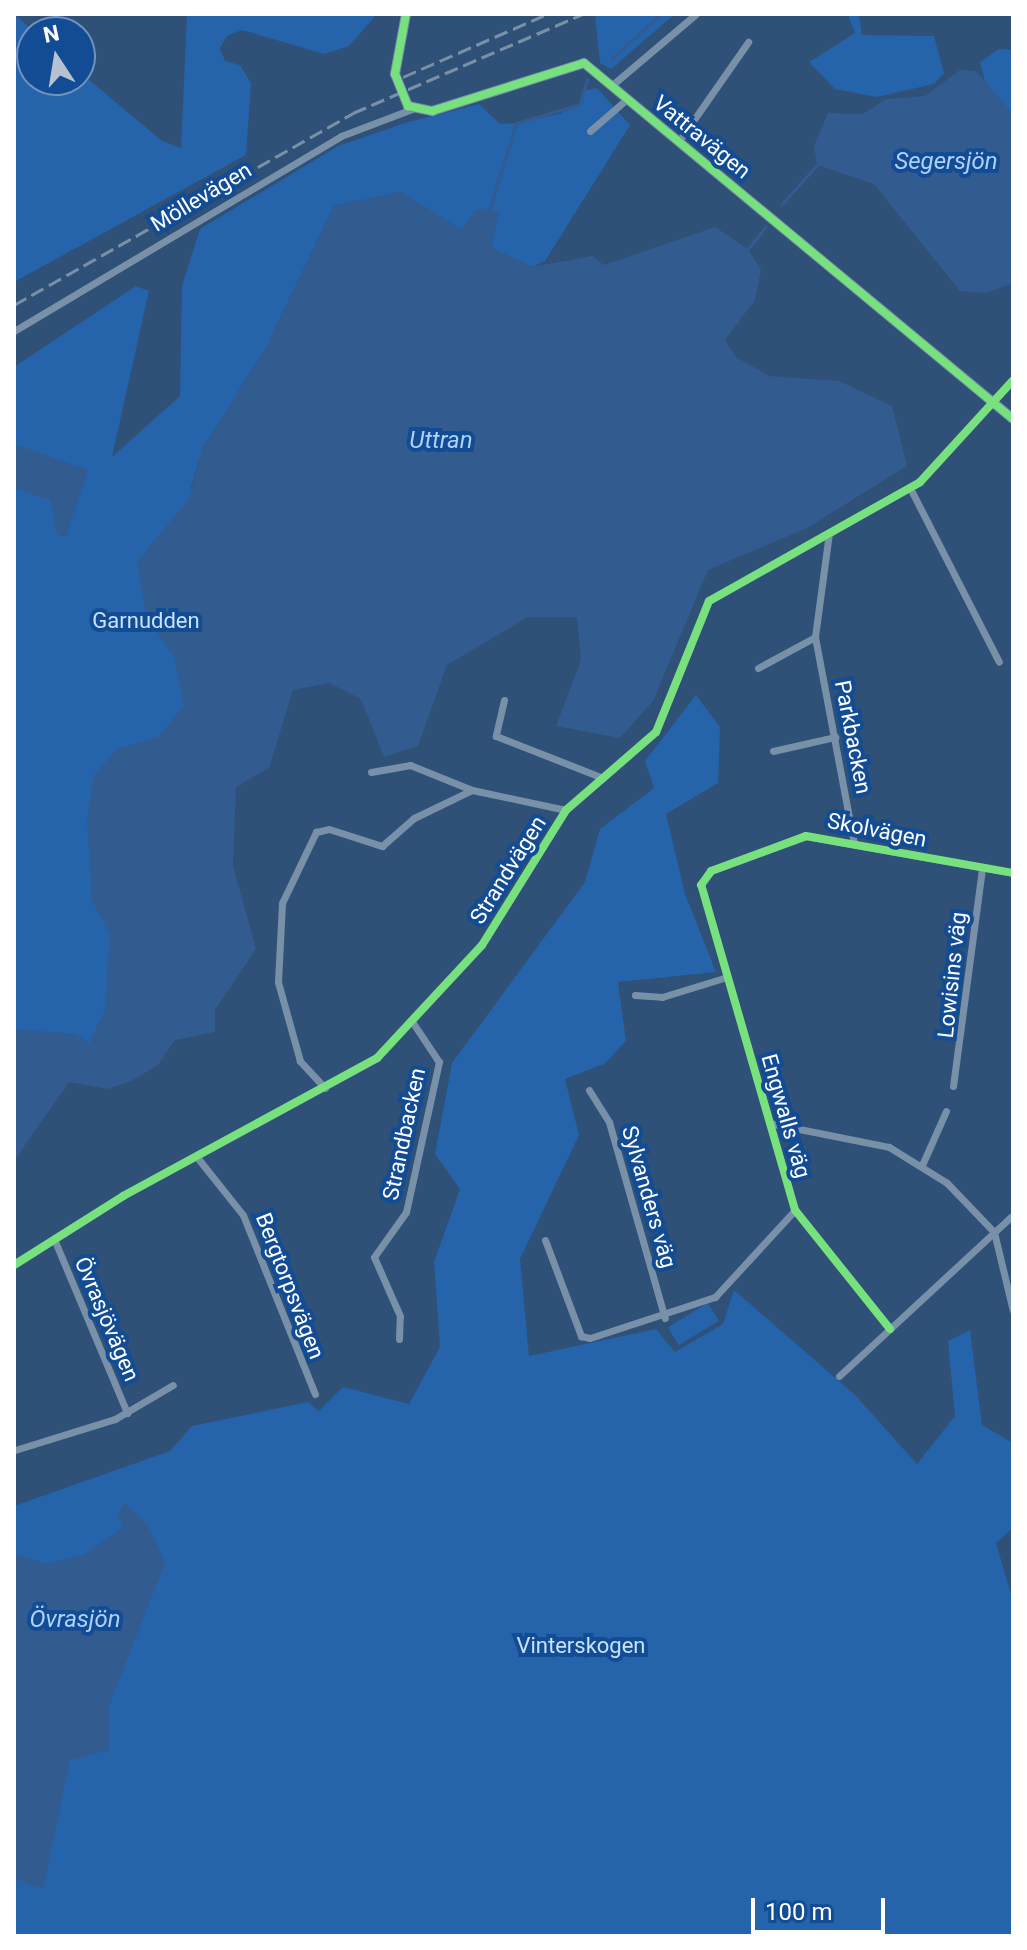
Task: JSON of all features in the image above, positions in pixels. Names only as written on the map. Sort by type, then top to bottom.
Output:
[{"type":"street","points":[[406,14],[395,81],[412,109]]},
{"type":"street","points":[[611,86],[696,14]]},
{"type":"street","points":[[679,141],[748,42]]},
{"type":"street","name":"Vattravägen","points":[[412,109],[432,111],[572,64],[589,66],[623,102],[679,141],[994,399],[1013,419]]},
{"type":"street","points":[[590,131],[623,102],[628,112]]},
{"type":"street","name":"Möllevägen","points":[[14,331],[341,136],[412,109]]},
{"type":"street","name":"Strandvägen","points":[[14,1265],[196,1156],[377,1058],[413,1023],[482,945],[566,810],[656,732],[709,601],[910,488],[1013,380]]},
{"type":"street","points":[[910,488],[999,662]]},
{"type":"street","name":"Parkbacken","points":[[829,533],[815,637],[854,844]]},
{"type":"street","points":[[758,668],[815,637]]},
{"type":"street","points":[[504,700],[496,736],[603,778]]},
{"type":"street","points":[[773,751],[835,737]]},
{"type":"street","points":[[371,772],[410,765],[472,790],[566,810]]},
{"type":"street","points":[[325,1088],[300,1061],[278,982],[280,915],[296,863],[316,832],[329,829],[382,846],[414,818],[472,790]]},
{"type":"street","name":"Skolvägen","points":[[701,885],[711,871],[793,838],[854,844],[1013,873]]},
{"type":"street","name":"Lowisins väg","points":[[953,1086],[982,868]]},
{"type":"street","name":"Engwalls väg","points":[[701,885],[795,1210],[890,1329]]},
{"type":"street","points":[[635,995],[662,997],[727,977]]},
{"type":"street","name":"Strandbacken","points":[[399,1339],[400,1316],[374,1257],[406,1212],[439,1062],[413,1023]]},
{"type":"street","name":"Sylvanders väg","points":[[589,1090],[609,1122],[665,1318]]},
{"type":"street","points":[[922,1165],[946,1111]]},
{"type":"street","points":[[769,1123],[883,1145],[922,1165],[994,1232],[1013,1311]]},
{"type":"street","name":"Bergtorpsvägen","points":[[196,1156],[243,1215],[315,1394]]},
{"type":"street","points":[[545,1240],[581,1336],[665,1318],[715,1297],[795,1210]]},
{"type":"street","points":[[839,1376],[1013,1215]]},
{"type":"street","name":"Övrasjövägen","points":[[54,1239],[127,1413]]},
{"type":"street","points":[[15,1450],[127,1413],[173,1385]]},
{"type":"green space","points":[[14,14],[16,96],[96,96],[96,85],[162,141],[181,148],[187,14],[377,14],[349,46],[324,54],[242,30],[227,36],[220,48],[225,61],[240,65],[251,83],[246,155],[14,282]]},
{"type":"green space","points":[[603,14],[675,14],[611,69],[600,63],[595,17]]},
{"type":"green space","points":[[859,14],[862,35],[934,36],[944,73],[934,84],[877,97],[835,89],[809,62],[855,33],[848,15]]},
{"type":"green space","points":[[999,49],[1013,50],[1013,115],[985,82],[980,62]]},
{"type":"green space","name":"Garnudden","points":[[597,88],[630,125],[545,261],[532,267],[491,248],[498,214],[462,231],[401,192],[334,206],[266,348],[203,448],[191,488],[232,737],[142,1043],[14,1090],[14,367],[136,286],[149,291],[112,457],[180,396],[182,286],[200,229],[338,146],[405,123],[479,104],[500,124],[559,114],[579,104],[582,91]]},
{"type":"green space","name":"Vinterskogen","points":[[696,695],[720,727],[718,783],[666,814],[685,894],[716,972],[618,982],[626,1041],[604,1064],[565,1079],[579,1135],[520,1259],[529,1356],[656,1329],[675,1352],[723,1324],[734,1290],[856,1396],[917,1464],[955,1416],[948,1341],[970,1330],[982,1425],[1013,1443],[1013,1528],[996,1543],[1013,1601],[1013,1936],[14,1936],[14,1506],[170,1451],[192,1426],[308,1402],[319,1411],[343,1387],[409,1404],[440,1347],[434,1262],[460,1189],[435,1154],[452,1063],[585,882],[600,829],[654,788],[645,761]]},
{"type":"green space","points":[[708,1303],[719,1321],[679,1345],[668,1327]]},
{"type":"water","name":"Segersjön","points":[[960,70],[976,71],[1013,115],[1013,283],[987,293],[960,291],[874,184],[817,165],[814,146],[828,113],[863,114],[886,99],[925,96]]},
{"type":"water","name":"Uttran","points":[[401,192],[462,231],[474,211],[490,208],[498,214],[491,248],[532,267],[592,256],[604,265],[715,227],[748,249],[761,270],[755,300],[725,340],[736,357],[769,376],[839,381],[892,406],[907,466],[807,528],[708,570],[653,701],[620,738],[556,726],[581,660],[577,617],[528,617],[447,665],[418,746],[384,757],[361,699],[329,683],[293,690],[269,768],[236,787],[233,866],[256,949],[215,1010],[215,1032],[175,1040],[158,1065],[131,1081],[108,1089],[69,1082],[14,1161],[14,1029],[76,1034],[89,1044],[105,1010],[110,934],[92,900],[87,818],[94,775],[118,749],[158,737],[184,705],[174,657],[147,616],[137,562],[188,500],[203,448],[266,348],[334,206]]},
{"type":"water","points":[[14,444],[88,470],[65,538],[57,534],[50,500],[14,488]]},
{"type":"water","name":"Övrasjön","points":[[125,1503],[148,1525],[165,1562],[109,1706],[109,1750],[70,1760],[43,1889],[14,1878],[14,1554],[47,1564],[84,1555],[123,1528],[118,1513]]},
{"type":"waterway","points":[[611,59],[661,14]]},
{"type":"waterway","points":[[490,208],[516,123],[580,104],[587,79]]},
{"type":"waterway","points":[[781,205],[817,165]]},
{"type":"waterway","points":[[748,249],[766,226]]},
{"type":"railway","points":[[403,77],[547,14]]},
{"type":"railway","points":[[14,305],[353,113],[583,14]]},
{"type":"cycle path","points":[[406,14],[395,74],[408,106],[432,111],[584,63],[1013,419]]},
{"type":"cycle path","points":[[14,1265],[123,1196],[377,1058],[482,945],[566,810],[656,732],[709,601],[920,482],[1013,380]]},
{"type":"cycle path","points":[[890,1329],[795,1210],[701,885],[711,871],[806,836],[1013,873]]}]
